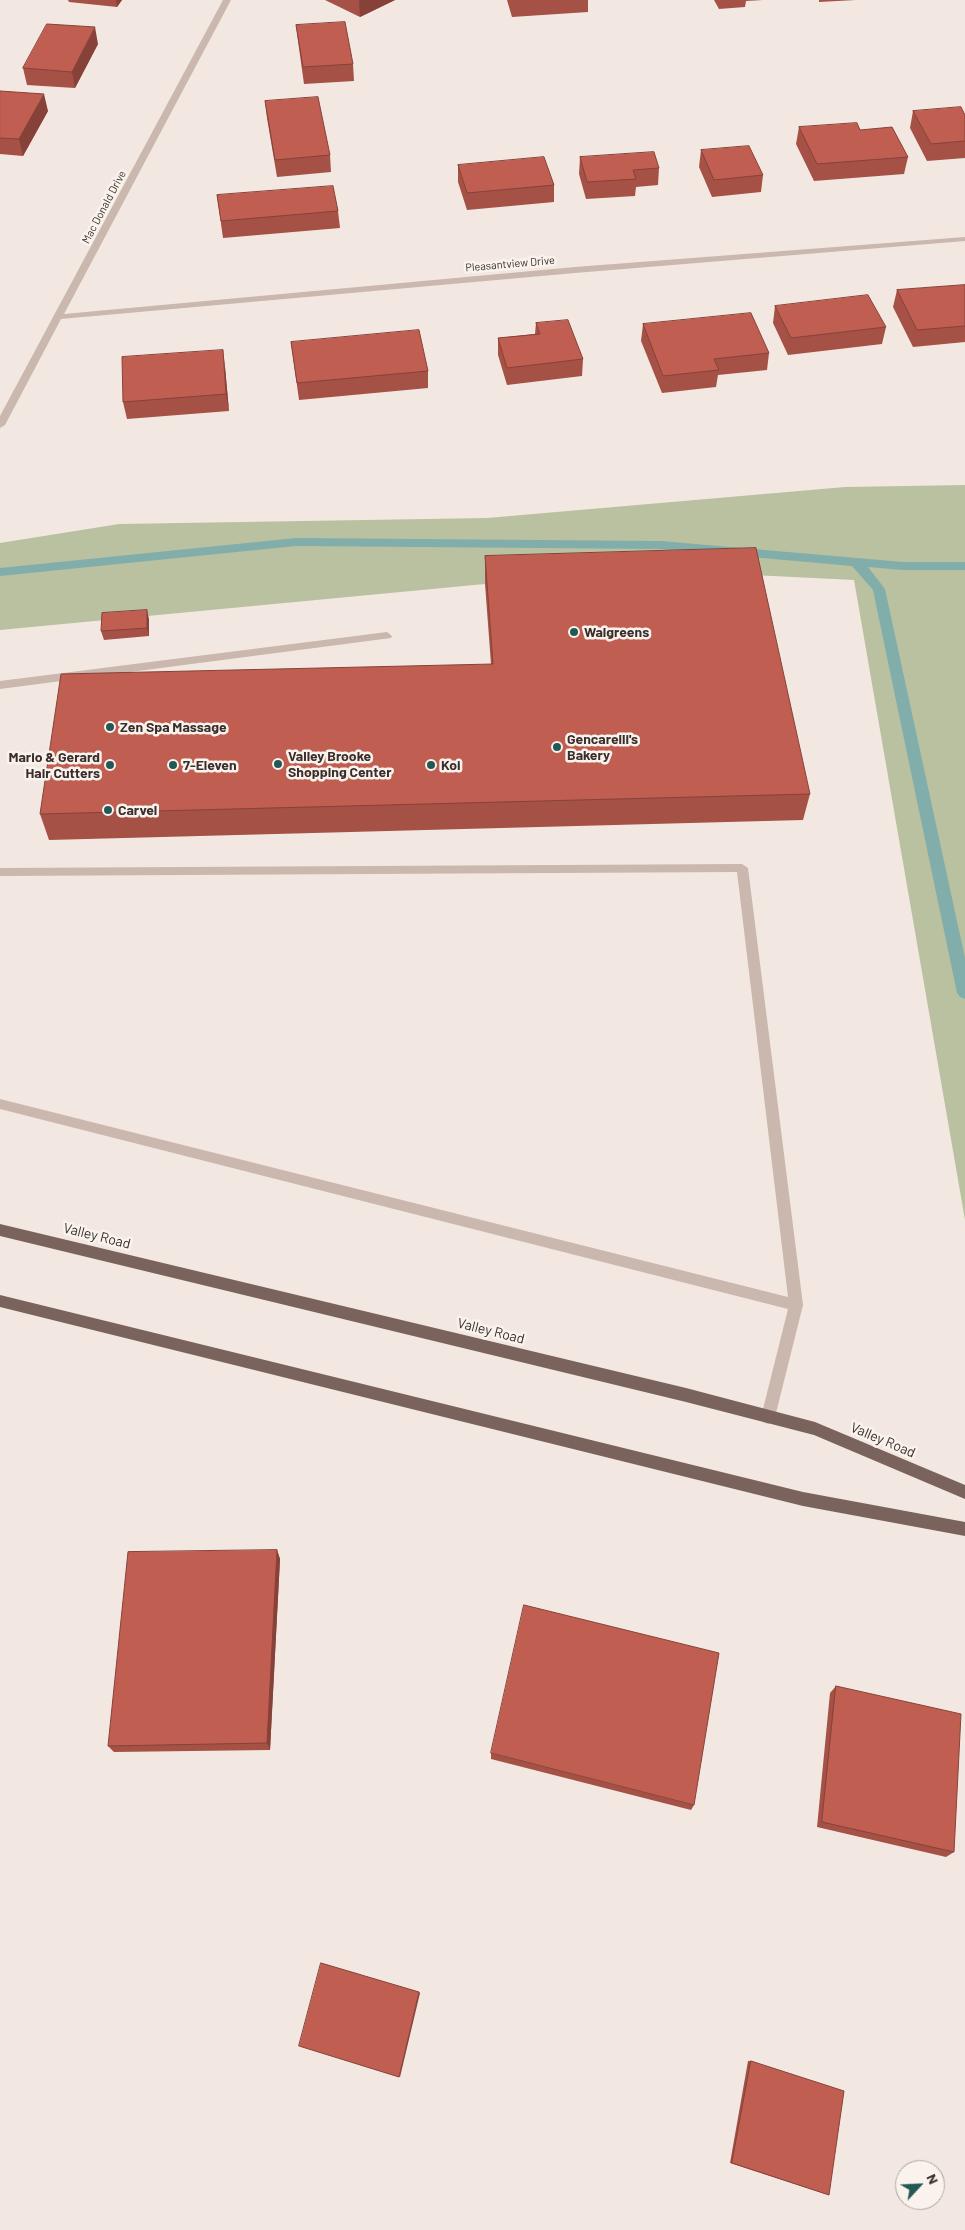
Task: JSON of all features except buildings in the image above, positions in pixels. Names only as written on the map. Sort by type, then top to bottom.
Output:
[{"type":"main road","name":"Valley Road","points":[[0,1230],[686,1395],[815,1429],[965,1492]]},
{"type":"main road","points":[[0,1301],[680,1470],[803,1499],[965,1529]]},
{"type":"street","name":"Mac Donald Drive","points":[[0,425],[227,0]]},
{"type":"street","name":"Pleasantview Drive","points":[[58,317],[574,270],[965,239]]},
{"type":"street","points":[[0,685],[386,636]]},
{"type":"street","points":[[0,872],[742,868],[796,1305],[768,1417]]},
{"type":"street","points":[[0,1104],[796,1305]]},
{"type":"green space","points":[[965,485],[965,1220],[854,580],[752,575],[485,584],[0,630],[0,543],[119,524],[487,518],[845,487]]},
{"type":"waterway","points":[[0,572],[296,542],[661,545],[903,566],[965,566]]},
{"type":"waterway","points":[[856,562],[879,589],[965,993]]},
{"type":"place","name":"Walgreens","points":[[574,632]]},
{"type":"place","name":"Zen Spa Massage","points":[[110,727]]},
{"type":"place","name":"Gencarelli's Bakery","points":[[557,747]]},
{"type":"place","name":"Valley Brooke Shopping Center","points":[[278,764]]},
{"type":"place","name":"Mario & Gerard Hair Cutters","points":[[110,765]]},
{"type":"place","name":"7-Eleven","points":[[173,765]]},
{"type":"place","name":"Koi","points":[[431,765]]},
{"type":"place","name":"Carvel","points":[[108,810]]}]
